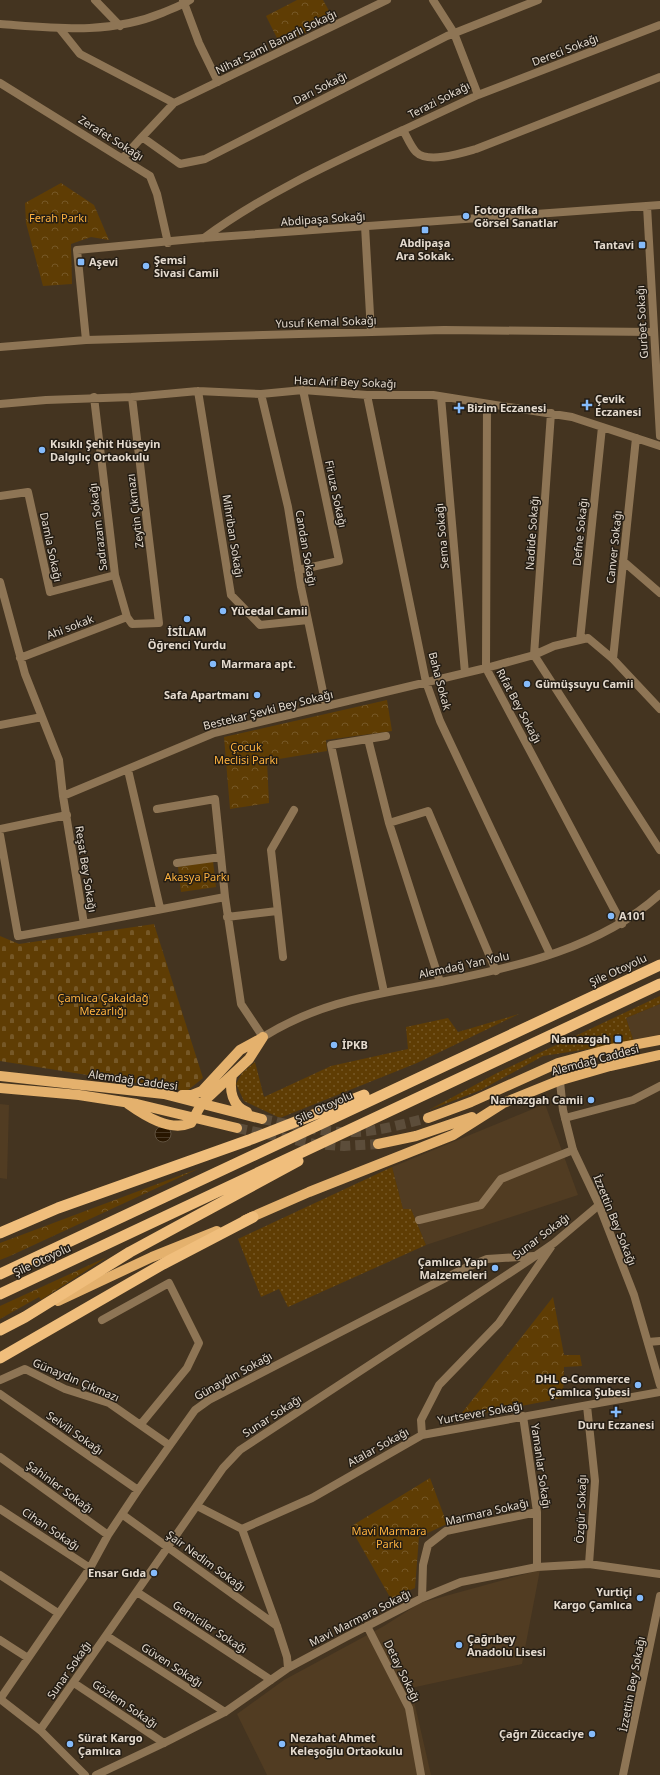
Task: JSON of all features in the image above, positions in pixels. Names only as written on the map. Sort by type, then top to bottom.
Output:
[{"type":"highway","name":"Şile Otoyolu","points":[[0,1274],[454,1060],[660,965]]},
{"type":"highway","name":"Şile Otoyolu","points":[[0,1294],[660,984]]},
{"type":"highway","points":[[0,1233],[58,1208],[249,1140],[454,1060]]},
{"type":"highway","points":[[0,1330],[25,1317],[130,1252],[282,1171],[339,1136]]},
{"type":"highway","points":[[0,1358],[163,1264],[253,1217]]},
{"type":"main road","points":[[236,1128],[195,1118],[202,1103],[249,1059],[263,1037]]},
{"type":"main road","points":[[164,1094],[197,1094],[202,1091],[240,1050],[263,1037]]},
{"type":"main road","name":"Alemdağ Caddesi","points":[[428,1118],[471,1102],[558,1063],[606,1050],[660,1040]]},
{"type":"main road","name":"Alemdağ Caddesi","points":[[378,1144],[416,1136],[442,1128],[558,1081],[610,1066],[660,1055]]},
{"type":"main road","name":"Alemdağ Caddesi","points":[[0,1076],[164,1094],[262,1119],[242,1110],[237,1105],[230,1091],[232,1076]]},
{"type":"main road","name":"Alemdağ Caddesi","points":[[0,1088],[79,1095],[126,1103],[155,1121],[182,1125],[191,1123],[195,1118]]},
{"type":"main road","points":[[25,1317],[152,1256],[253,1217],[309,1192],[453,1135],[502,1104]]},
{"type":"street","points":[[95,0],[120,26]]},
{"type":"street","name":"Nihat Sami Banarlı Sokağı","points":[[142,137],[174,103],[387,0]]},
{"type":"street","name":"Terazi Sokağı","points":[[203,238],[234,215],[317,170],[478,95],[454,33],[433,0]]},
{"type":"street","name":"Darı Sokağı","points":[[142,137],[180,164],[205,159],[454,33],[538,0]]},
{"type":"street","points":[[0,24],[60,29],[88,29],[120,26],[152,17],[185,1],[199,43],[218,82]]},
{"type":"street","name":"Dereci Sokağı","points":[[478,95],[660,25]]},
{"type":"street","points":[[60,29],[80,54],[174,103]]},
{"type":"street","points":[[404,130],[416,153],[429,157],[445,157],[476,149],[660,77]]},
{"type":"street","name":"Zerafet Sokağı","points":[[0,83],[150,176],[157,194],[168,242]]},
{"type":"street","points":[[123,158],[142,137]]},
{"type":"street","name":"Abdipaşa Sokağı","points":[[86,340],[77,250],[203,238],[660,205]]},
{"type":"street","name":"Gurbet Sokağı","points":[[647,206],[660,436]]},
{"type":"street","points":[[365,226],[371,332]]},
{"type":"street","name":"Yusuf Kemal Sokağı","points":[[0,347],[86,340],[444,330],[653,332]]},
{"type":"street","name":"Hacı Arif Bey Sokağı","points":[[0,404],[94,397],[132,397],[198,391],[261,394],[303,390],[367,395],[441,397],[572,417],[660,446]]},
{"type":"street","name":"Firuze Sokağı","points":[[298,570],[339,561],[303,390]]},
{"type":"street","name":"Mihriban Sokağı","points":[[198,391],[231,596],[260,624],[308,620]]},
{"type":"street","name":"Candan Sokağı","points":[[261,394],[288,507],[298,570],[326,706]]},
{"type":"street","name":"Baha Sokak","points":[[367,395],[426,682],[440,721],[550,954]]},
{"type":"street","name":"Sadrazam Sokağı","points":[[94,397],[115,575],[127,617]]},
{"type":"street","name":"Zeytin Çıkmazı","points":[[127,617],[132,624],[159,623],[132,397]]},
{"type":"street","name":"Sema Sokağı","points":[[441,397],[465,673]]},
{"type":"street","name":"Rıfat Bey Sokağı","points":[[487,404],[486,668],[622,924]]},
{"type":"street","name":"Nadide Sokağı","points":[[534,655],[551,413]]},
{"type":"street","name":"Defne Sokağı","points":[[580,640],[602,427]]},
{"type":"street","name":"Canver Sokağı","points":[[613,659],[636,438]]},
{"type":"street","name":"Damla Sokağı","points":[[0,496],[28,492],[50,592],[115,575]]},
{"type":"street","points":[[623,560],[660,593]]},
{"type":"street","name":"Reşat Bey Sokağı","points":[[0,582],[20,658],[58,760],[84,924],[160,908],[225,897]]},
{"type":"street","name":"Ahi sokak","points":[[20,658],[127,617]]},
{"type":"street","points":[[580,640],[588,638],[613,659],[660,708]]},
{"type":"street","name":"Bestekar Şevki Bey Sokağı","points":[[63,796],[214,733],[486,668],[534,655],[554,646],[580,640]]},
{"type":"street","points":[[534,655],[660,850]]},
{"type":"street","points":[[0,725],[42,717]]},
{"type":"street","points":[[384,992],[331,745],[386,736]]},
{"type":"street","points":[[368,739],[389,823],[440,982]]},
{"type":"street","points":[[128,770],[160,908]]},
{"type":"street","points":[[157,809],[216,799],[227,917],[241,1004],[263,1037]]},
{"type":"street","points":[[283,957],[271,850],[294,810]]},
{"type":"street","points":[[389,823],[428,811],[496,971]]},
{"type":"street","points":[[0,829],[67,815]]},
{"type":"street","points":[[0,835],[18,936],[84,924]]},
{"type":"street","points":[[177,863],[221,857]]},
{"type":"street","name":"Alemdağ Yan Yolu","points":[[263,1037],[280,1026],[329,1005],[384,992],[496,971],[550,954],[594,938],[622,924],[660,894]]},
{"type":"street","points":[[227,917],[277,911]]},
{"type":"street","name":"İzzettin Bey Sokağı","points":[[558,1063],[558,1081],[573,1150],[599,1205],[634,1295],[660,1385]]},
{"type":"street","points":[[565,1118],[633,1100],[660,1086]]},
{"type":"street","points":[[419,1220],[481,1205],[501,1179],[573,1150]]},
{"type":"street","name":"Sunar Sokağı","points":[[40,1730],[198,1506],[223,1468],[240,1450],[554,1243],[599,1205]]},
{"type":"street","name":"Atalar Sokağı","points":[[242,1529],[312,1498],[422,1435],[421,1420],[439,1386],[499,1323],[554,1243]]},
{"type":"street","name":"Günaydın Sokağı","points":[[0,1699],[58,1612],[90,1568],[108,1535],[138,1490],[195,1410],[209,1400],[358,1321],[465,1268],[487,1259],[534,1256]]},
{"type":"street","points":[[102,1320],[169,1283],[200,1344],[187,1368],[141,1424]]},
{"type":"street","points":[[648,1342],[660,1341]]},
{"type":"street","name":"Günaydın Çıkmazı","points":[[0,1380],[25,1369],[65,1389],[109,1403],[169,1445]]},
{"type":"street","name":"Yurtsever Sokağı","points":[[422,1435],[660,1392]]},
{"type":"street","name":"Selvili Sokağı","points":[[0,1394],[138,1490]]},
{"type":"street","name":"Özgür Sokağı","points":[[587,1406],[595,1481],[589,1564]]},
{"type":"street","name":"Yamanlar Sokağı","points":[[523,1416],[537,1512],[537,1567]]},
{"type":"street","name":"Şahinler Sokağı","points":[[0,1458],[108,1535]]},
{"type":"street","points":[[198,1506],[242,1529]]},
{"type":"street","name":"Cihan Sokağı","points":[[0,1508],[90,1568]]},
{"type":"street","name":"Marmara Sokağı","points":[[422,1598],[423,1565],[428,1545],[446,1531],[537,1512]]},
{"type":"street","name":"Şair Nedim Sokağı","points":[[123,1514],[277,1626]]},
{"type":"street","name":"Şair Nedim Sokağı","points":[[242,1529],[277,1626],[287,1657],[288,1668]]},
{"type":"street","name":"Mavi Marmara Sokağı","points":[[96,1775],[225,1712],[288,1668],[367,1626],[422,1598],[461,1582],[537,1567],[589,1564],[660,1574]]},
{"type":"street","points":[[0,1575],[58,1612]]},
{"type":"street","name":"Gemiciler Sokağı","points":[[137,1592],[271,1680]]},
{"type":"street","name":"İzzettin Bey Sokağı","points":[[623,1775],[660,1596]]},
{"type":"street","name":"Detay Sokağı","points":[[367,1626],[408,1708],[421,1775]]},
{"type":"street","name":"Güven Sokağı","points":[[107,1636],[225,1712]]},
{"type":"street","points":[[0,1640],[28,1658]]},
{"type":"street","name":"Gözlem Sokağı","points":[[74,1682],[164,1743]]},
{"type":"street","points":[[0,1699],[40,1730],[85,1775]]},
{"type":"shaded area","points":[[660,1004],[660,1036],[634,1042],[626,1018]]},
{"type":"shaded area","points":[[0,1104],[9,1105],[7,1179],[0,1178]]},
{"type":"shaded area","points":[[545,1104],[578,1195],[426,1245],[411,1209],[403,1210],[392,1167]]},
{"type":"shaded area","points":[[163,1126],[170,1131],[171,1134],[166,1141],[163,1142],[156,1137],[155,1134],[160,1127]]},
{"type":"shaded area","points":[[540,1570],[522,1664],[411,1688],[431,1775],[267,1775],[237,1714],[284,1680],[384,1626],[420,1603]]},
{"type":"green space","points":[[297,0],[323,0],[333,18],[281,46],[266,16]]},
{"type":"green space","name":"Ferah Parkı","points":[[61,183],[94,205],[109,240],[91,237],[71,244],[72,284],[43,286],[26,223],[25,203]]},
{"type":"green space","name":"Çocuk Meclisi Parkı","points":[[387,700],[392,731],[326,740],[327,751],[267,761],[269,803],[230,809],[224,737]]},
{"type":"green space","name":"Akasya Parkı","points":[[213,861],[216,887],[181,892],[178,867]]},
{"type":"green space","name":"Çamlıca Çakaldağ Mezarlığı","points":[[154,924],[203,1078],[187,1091],[0,1061],[0,936],[19,944]]},
{"type":"green space","points":[[660,996],[660,1004],[626,1018],[634,1042],[543,1056],[481,1090],[429,1110],[497,1073]]},
{"type":"green space","points":[[519,1014],[417,1063],[280,1118],[244,1101],[236,1084],[242,1073],[255,1062],[264,1097],[331,1066],[408,1049],[406,1027],[448,1018],[458,1032]]},
{"type":"green space","points":[[392,1167],[403,1209],[411,1209],[426,1245],[288,1307],[279,1289],[261,1297],[238,1239]]},
{"type":"green space","points":[[200,1168],[10,1256],[0,1260],[0,1243]]},
{"type":"green space","points":[[107,1257],[41,1300],[39,1297],[0,1319],[0,1306]]},
{"type":"green space","points":[[553,1297],[564,1355],[580,1355],[582,1366],[564,1367],[563,1398],[458,1418]]},
{"type":"green space","name":"Mavi Marmara Parkı","points":[[430,1478],[447,1524],[419,1537],[415,1588],[391,1599],[350,1527]]},
{"type":"tunnel","points":[[262,1119],[314,1129],[336,1132],[357,1132],[378,1130],[428,1118]]},
{"type":"tunnel","points":[[237,1128],[314,1144],[344,1146],[378,1144]]},
{"type":"place","name":"Fotografika Görsel Sanatlar","points":[[466,216]]},
{"type":"place","name":"Abdipaşa Ara Sokak.","points":[[425,230]]},
{"type":"place","name":"Tantavi","points":[[642,245]]},
{"type":"place","name":"Aşevi","points":[[81,262]]},
{"type":"place","name":"Şemsi Sivasi Camii","points":[[146,266]]},
{"type":"place","name":"Çevik Eczanesi","points":[[587,405]]},
{"type":"place","name":"Bizim Eczanesi","points":[[459,408]]},
{"type":"place","name":"Kısıklı Şehit Hüseyin Dalgılıç Ortaokulu","points":[[42,450]]},
{"type":"place","name":"Yücedal Camii","points":[[223,611]]},
{"type":"place","name":"İSİLAM Öğrenci Yurdu","points":[[187,619]]},
{"type":"place","name":"Marmara apt.","points":[[213,664]]},
{"type":"place","name":"Gümüşsuyu Camii","points":[[527,684]]},
{"type":"place","name":"Safa Apartmanı","points":[[257,695]]},
{"type":"place","name":"A101","points":[[611,916]]},
{"type":"place","name":"Namazgah","points":[[618,1039]]},
{"type":"place","name":"İPKB","points":[[334,1045]]},
{"type":"place","name":"Namazgah Camii","points":[[591,1100]]},
{"type":"place","name":"Çamlıca Yapı Malzemeleri","points":[[495,1268]]},
{"type":"place","name":"DHL e-Commerce Çamlıca Şubesi","points":[[638,1385]]},
{"type":"place","name":"Duru Eczanesi","points":[[616,1412]]},
{"type":"place","name":"Ensar Gıda","points":[[154,1573]]},
{"type":"place","name":"Yurtiçi Kargo Çamlıca","points":[[640,1598]]},
{"type":"place","name":"Çağrıbey Anadolu Lisesi","points":[[459,1645]]},
{"type":"place","name":"Çağrı Züccaciye","points":[[592,1734]]},
{"type":"place","name":"Sürat Kargo Çamlıca","points":[[70,1744]]},
{"type":"place","name":"Nezahat Ahmet Keleşoğlu Ortaokulu","points":[[282,1744]]}]
